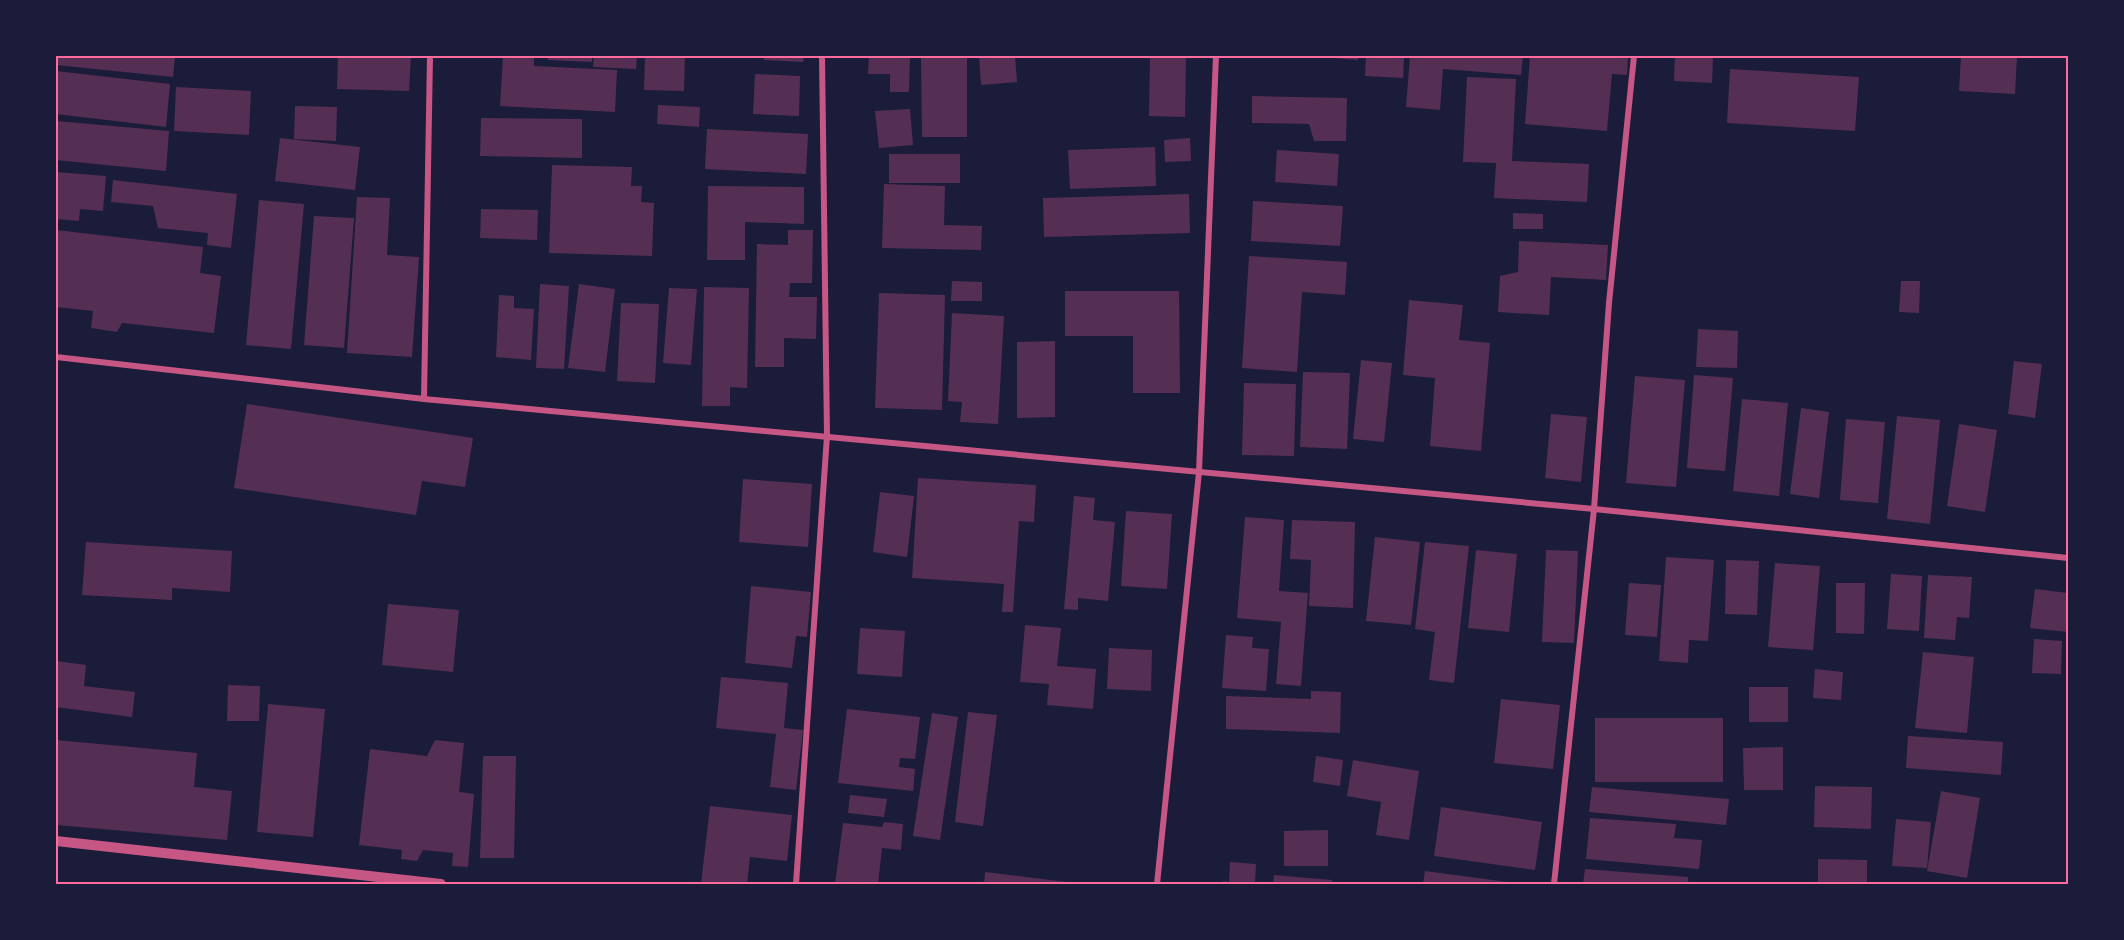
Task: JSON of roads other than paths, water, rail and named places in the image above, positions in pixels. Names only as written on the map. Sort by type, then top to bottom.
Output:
[{"type":"street","points":[[424,399],[430,56]]},
{"type":"street","points":[[796,885],[827,436],[822,56]]},
{"type":"street","points":[[1157,885],[1199,472],[1216,56]]},
{"type":"street","points":[[1554,885],[1594,509],[1609,303],[1634,56]]},
{"type":"street","points":[[56,357],[424,399],[1594,509],[2068,558]]},
{"type":"street","points":[[56,841],[441,885]]}]
